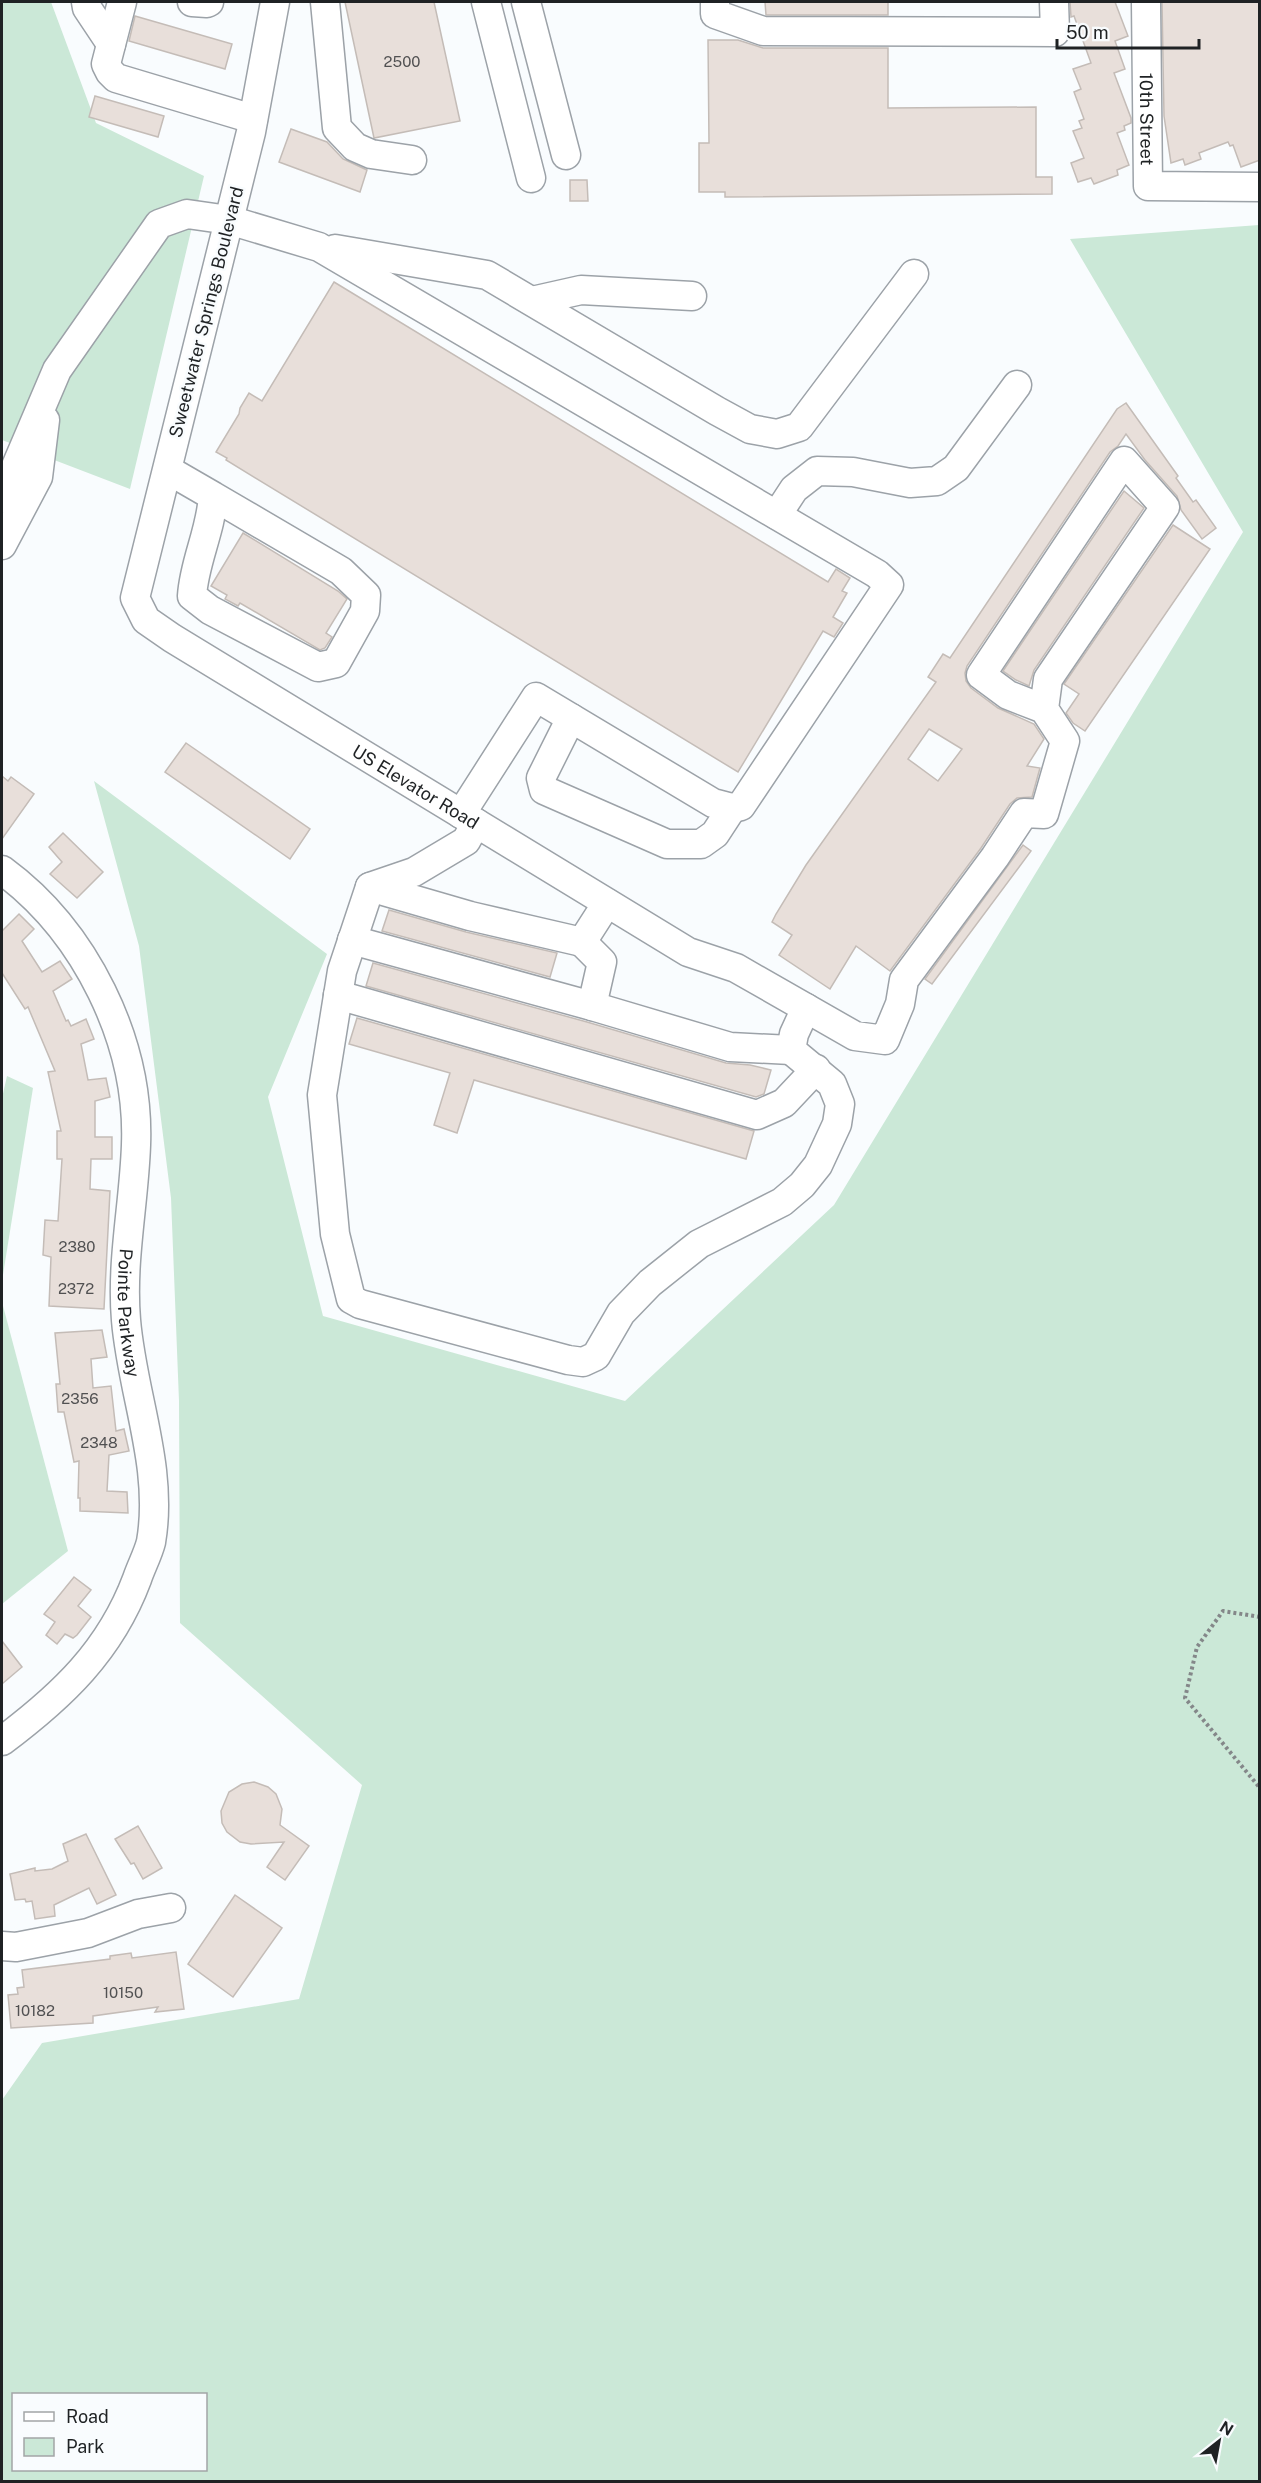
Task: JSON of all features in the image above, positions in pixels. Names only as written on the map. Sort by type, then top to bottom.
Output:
[{"type":"street","points":[[86,2],[87,8],[111,44]]},
{"type":"street","points":[[122,2],[106,64],[116,78],[253,119]]},
{"type":"street","points":[[192,2],[209,2]]},
{"type":"street","name":"Sweetwater Springs Boulevard","points":[[146,620],[135,597],[253,119],[272,2]]},
{"type":"street","points":[[325,2],[337,128],[355,147],[371,154],[412,160]]},
{"type":"street","points":[[486,2],[531,178]]},
{"type":"street","points":[[526,2],[566,155]]},
{"type":"street","points":[[715,2],[715,14],[763,31],[1004,33],[1054,32],[1054,2]]},
{"type":"street","name":"10th Street","points":[[1146,2],[1148,186],[1260,187]]},
{"type":"street","points":[[2,499],[57,370],[159,224],[187,214],[229,220],[319,247],[487,275],[750,429],[777,434],[799,427],[914,274]]},
{"type":"street","points":[[319,247],[877,574],[889,585],[741,806],[732,808],[713,803],[536,697],[469,819],[466,841],[414,872],[370,887]]},
{"type":"street","points":[[531,301],[580,290],[692,296]]},
{"type":"street","points":[[777,515],[794,489],[817,471],[853,472],[910,483],[937,481],[956,468],[1017,385]]},
{"type":"street","points":[[2,545],[38,477],[49,388]]},
{"type":"street","points":[[1124,461],[1166,507],[1048,679],[1044,709],[1008,695],[981,675],[1124,461]]},
{"type":"street","points":[[168,470],[213,496],[341,571],[366,595],[365,611],[336,663],[318,667],[210,610],[192,596],[193,583],[212,515],[213,496]]},
{"type":"street","name":"US Elevator Road","points":[[146,620],[688,952],[736,968],[855,1036],[885,1040],[900,1004],[903,980],[995,857],[1024,813],[1044,814],[1065,741],[1044,709]]},
{"type":"street","points":[[571,718],[541,778],[544,790],[667,844],[701,843],[715,834],[732,808]]},
{"type":"street","name":"Pointe Parkway","points":[[2,870],[46,910],[76,948],[102,994],[122,1045],[134,1096],[136,1137],[124,1277],[126,1323],[154,1478],[151,1543],[127,1603],[111,1631],[93,1658],[57,1698],[2,1741]]},
{"type":"street","points":[[352,940],[592,1006],[730,1047],[791,1050],[832,1084],[840,1104],[837,1124],[818,1165],[802,1185],[782,1202],[699,1244],[650,1283],[621,1313],[596,1356],[583,1362],[568,1360],[360,1304],[351,1299],[335,1234],[322,1095],[342,971],[352,940],[370,887]]},
{"type":"street","points":[[370,887],[470,916],[582,942],[602,962],[592,1006]]},
{"type":"street","points":[[582,942],[607,903]]},
{"type":"street","points":[[338,995],[757,1115],[784,1103],[816,1070]]},
{"type":"street","points":[[791,1050],[794,1034],[806,1008]]},
{"type":"street","points":[[2,1946],[16,1947],[88,1933],[138,1914],[171,1908]]},
{"type":"path","points":[[1260,1617],[1224,1611],[1197,1647],[1185,1698],[1260,1788]]},
{"type":"green space","points":[[2,2],[51,2],[96,123],[204,176],[130,489],[2,440]]},
{"type":"green space","points":[[1259,225],[1259,2481],[2,2481],[2,2100],[42,2043],[299,1999],[362,1785],[180,1623],[179,1401],[171,1198],[139,946],[94,781],[327,954],[268,1097],[323,1316],[625,1401],[834,1205],[1243,532],[1070,239]]},
{"type":"green space","points":[[7,1076],[33,1088],[2,1281],[2,1098]]},
{"type":"green space","points":[[2,1302],[68,1551],[2,1604]]},
{"type":"building","points":[[345,2],[434,2],[460,121],[374,138]]},
{"type":"building","points":[[765,2],[888,2],[888,15],[766,15]]},
{"type":"building","points":[[1070,2],[1115,2],[1128,36],[1115,41],[1125,69],[1114,73],[1131,118],[1131,123],[1124,126],[1125,130],[1117,133],[1129,165],[1117,170],[1118,175],[1094,184],[1091,178],[1078,182],[1071,163],[1084,158],[1073,131],[1082,128],[1079,121],[1084,119],[1074,92],[1081,89],[1073,69],[1091,63],[1074,16],[1071,17]]},
{"type":"building","points":[[1162,2],[1260,2],[1260,160],[1241,167],[1233,145],[1230,146],[1228,142],[1199,153],[1201,159],[1185,165],[1183,159],[1171,163],[1164,116]]},
{"type":"building","points":[[135,16],[232,44],[225,69],[129,41]]},
{"type":"building","points":[[708,40],[738,40],[763,48],[888,48],[888,108],[1036,107],[1036,177],[1052,177],[1052,194],[725,197],[725,192],[699,192],[699,143],[709,143]]},
{"type":"building","points":[[95,96],[164,116],[158,137],[89,117]]},
{"type":"building","points":[[291,129],[327,142],[343,159],[367,170],[360,192],[279,162]]},
{"type":"building","points":[[570,180],[587,180],[588,201],[570,201]]},
{"type":"building","points":[[334,282],[828,582],[836,569],[850,578],[842,591],[847,593],[833,617],[843,623],[834,637],[823,631],[738,772],[216,452],[249,393],[262,401]]},
{"type":"building","points":[[1126,403],[1178,476],[1176,478],[1193,502],[1196,500],[1216,528],[1202,539],[1181,510],[1177,496],[1145,460],[1126,434],[1118,446],[1110,452],[967,666],[965,673],[966,681],[971,688],[998,708],[1034,724],[1044,739],[1027,766],[1040,768],[1032,797],[1017,798],[1010,804],[981,848],[890,971],[856,946],[830,989],[779,955],[792,935],[772,922],[806,865],[936,682],[928,677],[943,654],[950,658],[1117,409]],"holes":[[[929,729],[962,749],[938,781],[908,759]]]},
{"type":"building","points":[[1124,491],[1144,508],[1034,670],[1029,686],[1016,680],[1003,671]]},
{"type":"building","points":[[1173,525],[1210,549],[1085,731],[1073,723],[1066,713],[1079,694],[1064,684]]},
{"type":"building","points":[[243,533],[338,591],[347,599],[326,633],[332,637],[325,648],[320,650],[240,603],[238,606],[225,599],[227,595],[211,586]]},
{"type":"building","points":[[186,743],[310,829],[290,859],[165,772]]},
{"type":"building","points":[[2,776],[8,781],[11,777],[34,794],[2,839]]},
{"type":"building","points":[[63,833],[103,872],[77,898],[50,874],[62,862],[49,847]]},
{"type":"building","points":[[1023,845],[1031,851],[932,984],[925,979]]},
{"type":"building","points":[[389,910],[466,932],[557,953],[550,977],[382,931]]},
{"type":"building","points":[[19,914],[34,929],[22,941],[42,972],[60,961],[72,979],[53,991],[66,1021],[68,1020],[71,1026],[86,1019],[94,1039],[81,1044],[88,1080],[106,1078],[110,1097],[95,1101],[95,1137],[112,1137],[112,1159],[91,1159],[90,1189],[110,1191],[104,1309],[49,1306],[51,1257],[43,1255],[45,1220],[58,1221],[62,1159],[57,1159],[57,1131],[61,1131],[48,1072],[55,1071],[28,1007],[25,1009],[2,973],[2,931]]},
{"type":"building","points":[[373,963],[726,1063],[771,1070],[764,1094],[756,1097],[366,986]]},
{"type":"building","points":[[357,1018],[754,1131],[746,1159],[474,1080],[457,1133],[434,1125],[450,1073],[349,1044]]},
{"type":"building","points":[[102,1330],[107,1357],[91,1359],[93,1388],[111,1386],[116,1431],[124,1429],[129,1451],[109,1455],[107,1491],[127,1492],[128,1513],[80,1511],[79,1461],[74,1462],[64,1412],[58,1412],[56,1384],[60,1384],[55,1333]]},
{"type":"building","points":[[74,1577],[91,1590],[78,1606],[91,1617],[77,1635],[73,1638],[65,1634],[57,1644],[46,1635],[55,1622],[44,1614]]},
{"type":"building","points":[[2,1641],[22,1667],[2,1684]]},
{"type":"building","points":[[254,1782],[268,1787],[276,1794],[282,1809],[280,1825],[309,1846],[285,1880],[267,1867],[284,1842],[251,1844],[240,1842],[227,1832],[222,1823],[221,1811],[229,1792],[242,1784]]},
{"type":"building","points":[[138,1826],[162,1868],[143,1879],[134,1863],[131,1864],[115,1839]]},
{"type":"building","points":[[86,1834],[116,1895],[97,1904],[89,1888],[54,1905],[55,1916],[35,1919],[32,1901],[15,1900],[10,1874],[35,1868],[35,1871],[52,1869],[68,1861],[63,1844]]},
{"type":"building","points":[[235,1895],[282,1928],[233,1997],[188,1964]]},
{"type":"building","points":[[176,1952],[184,2009],[155,2012],[158,2007],[93,2016],[93,2023],[11,2028],[8,1995],[18,1994],[17,1988],[24,1987],[22,1970],[110,1959],[110,1956],[131,1953],[132,1958]]}]
